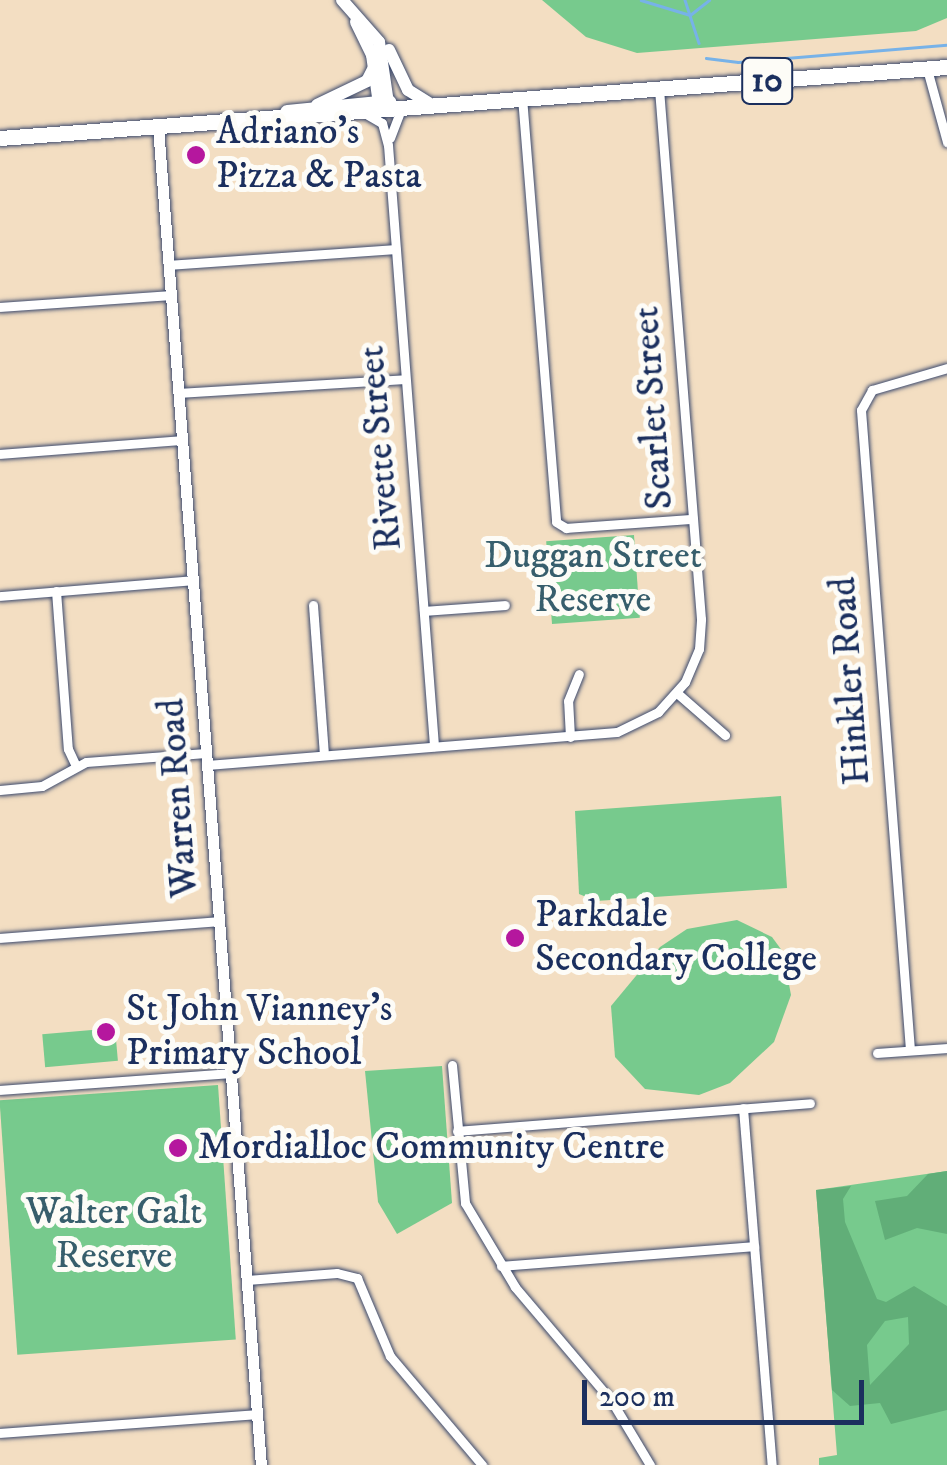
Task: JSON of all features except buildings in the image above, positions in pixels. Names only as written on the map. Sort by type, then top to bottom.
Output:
[{"type":"highway","name":"10","points":[[249,119],[315,106],[430,104],[947,68]]},
{"type":"highway","name":"10","points":[[0,138],[249,119],[361,115],[388,106]]},
{"type":"main road","points":[[344,1],[371,29],[408,90],[430,104]]},
{"type":"main road","points":[[344,1],[388,106]]},
{"type":"main road","points":[[371,29],[386,59],[388,106]]},
{"type":"main road","points":[[315,106],[368,82],[374,68]]},
{"type":"street","points":[[927,69],[947,142]]},
{"type":"street","name":"Scarlet Street","points":[[660,89],[700,637],[677,694]]},
{"type":"street","points":[[522,97],[558,524],[693,519]]},
{"type":"street","name":"Rivette Street","points":[[388,106],[395,249],[434,746]]},
{"type":"street","points":[[361,115],[382,123],[388,145]]},
{"type":"street","name":"Warren Road","points":[[158,126],[261,1465]]},
{"type":"street","points":[[168,265],[395,249]]},
{"type":"street","points":[[0,308],[171,295]]},
{"type":"street","name":"Hinkler Road","points":[[910,1050],[861,410],[872,390],[947,368]]},
{"type":"street","points":[[178,394],[405,379]]},
{"type":"street","points":[[0,454],[182,440]]},
{"type":"street","points":[[0,596],[192,580]]},
{"type":"street","points":[[56,591],[68,749],[76,766]]},
{"type":"street","points":[[313,605],[324,754]]},
{"type":"street","points":[[424,611],[505,606]]},
{"type":"street","points":[[570,736],[568,701],[579,674]]},
{"type":"street","points":[[0,790],[45,785],[76,766],[246,760],[570,736],[638,724],[677,694],[725,734]]},
{"type":"street","points":[[0,938],[219,922]]},
{"type":"street","points":[[877,1053],[947,1048]]},
{"type":"street","points":[[452,1065],[463,1197],[501,1266],[611,1400],[650,1465]]},
{"type":"street","points":[[0,1090],[230,1073]]},
{"type":"street","points":[[458,1132],[810,1103]]},
{"type":"street","points":[[742,1108],[772,1465]]},
{"type":"street","points":[[501,1266],[754,1246]]},
{"type":"street","points":[[247,1280],[337,1272],[357,1278],[390,1356],[482,1465]]},
{"type":"street","points":[[0,1433],[257,1414]]},
{"type":"green space","points":[[542,0],[947,0],[947,18],[916,31],[637,53],[586,37]]},
{"type":"green space","name":"Duggan Street Reserve","points":[[634,535],[640,618],[552,624],[546,541]]},
{"type":"green space","points":[[781,796],[787,888],[596,901],[579,894],[575,811]]},
{"type":"green space","points":[[737,920],[772,937],[783,952],[791,995],[774,1042],[730,1083],[699,1095],[645,1089],[615,1057],[611,1006],[660,947],[687,929]]},
{"type":"green space","points":[[115,1028],[118,1061],[45,1067],[42,1034]]},
{"type":"green space","points":[[442,1066],[452,1203],[397,1234],[378,1202],[365,1071]]},
{"type":"green space","name":"Walter Galt Reserve","points":[[218,1085],[236,1339],[17,1355],[0,1100]]},
{"type":"green space","points":[[947,1171],[947,1465],[819,1465],[819,1458],[837,1455],[816,1190]]},
{"type":"green space","points":[[947,1171],[947,1234],[917,1228],[885,1240],[875,1201],[907,1196],[928,1174]]},
{"type":"green space","points":[[851,1186],[843,1199],[845,1222],[877,1299],[886,1302],[914,1286],[947,1306],[947,1410],[891,1424],[880,1403],[850,1406],[832,1390],[816,1190]],"holes":[[[908,1317],[909,1344],[870,1385],[867,1345],[885,1321]]]},
{"type":"waterway","points":[[641,0],[690,15],[709,0]]},
{"type":"waterway","points":[[685,0],[699,43]]},
{"type":"waterway","points":[[706,58],[738,62],[947,45]]},
{"type":"place","name":"Adriano's Pizza & Pasta","points":[[196,155]]},
{"type":"place","name":"Parkdale Secondary College","points":[[515,938]]},
{"type":"place","name":"St John Vianney's Primary School","points":[[106,1032]]},
{"type":"place","name":"Mordialloc Community Centre","points":[[178,1148]]}]
